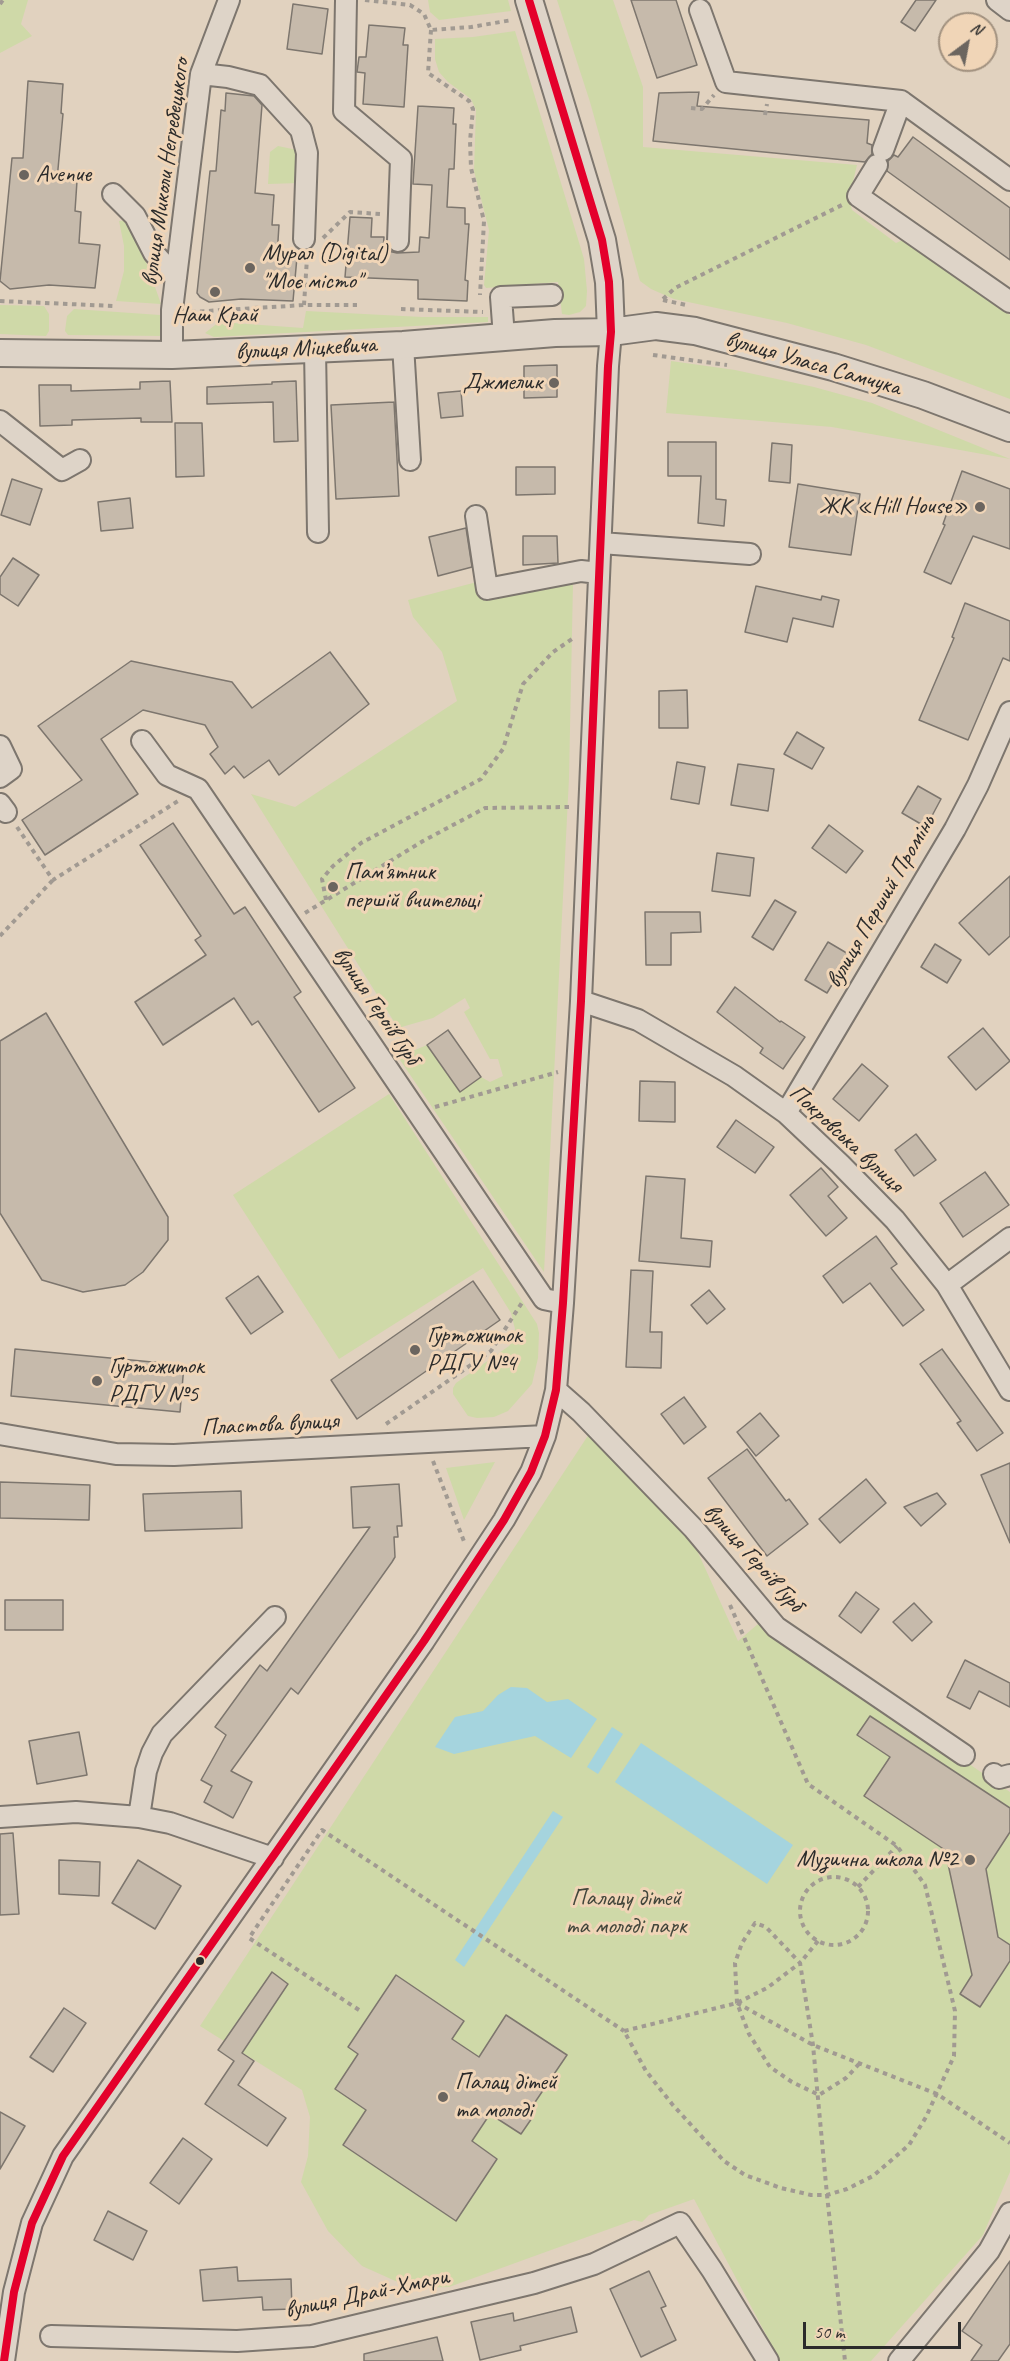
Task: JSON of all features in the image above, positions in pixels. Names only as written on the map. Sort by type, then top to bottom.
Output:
[{"type":"main road","points":[[529,0],[602,240],[609,282],[611,332]]},
{"type":"main road","name":"вулиця Уласа Самчука","points":[[611,332],[656,326],[740,342],[923,395],[1010,428]]},
{"type":"main road","name":"вулиця Міцкевича","points":[[0,353],[172,355],[403,345],[611,332]]},
{"type":"street","name":"вулиця Миколи Негребецького","points":[[172,355],[172,310],[201,74],[229,0]]},
{"type":"street","points":[[346,0],[344,111],[401,159],[398,241]]},
{"type":"street","points":[[998,0],[1010,10]]},
{"type":"street","points":[[700,10],[726,82],[901,101],[1010,180]]},
{"type":"street","points":[[201,74],[228,77],[260,85],[301,130],[308,153],[306,246]]},
{"type":"street","points":[[901,101],[880,158],[858,196],[1010,302]]},
{"type":"street","points":[[113,194],[135,216],[154,253],[176,278]]},
{"type":"street","points":[[504,337],[501,297],[552,295]]},
{"type":"street","points":[[3,2361],[14,2292],[32,2223],[63,2156],[424,1641],[504,1520],[531,1472],[545,1436],[556,1390],[563,1303],[581,1001],[611,332]]},
{"type":"street","points":[[403,345],[410,460]]},
{"type":"street","points":[[315,349],[318,532]]},
{"type":"street","points":[[0,421],[62,471],[80,460]]},
{"type":"street","points":[[476,516],[487,589],[581,572],[599,573]]},
{"type":"street","points":[[601,543],[750,554]]},
{"type":"street","name":"вулиця Перший Промінь","points":[[786,1113],[955,829],[978,785],[1010,712]]},
{"type":"street","points":[[142,741],[168,775],[198,789]]},
{"type":"street","points":[[0,746],[11,769],[0,777]]},
{"type":"street","name":"вулиця Героїв Гурб","points":[[198,789],[544,1299],[563,1303]]},
{"type":"street","name":"Покровська вулиця","points":[[581,1001],[638,1020],[734,1076],[786,1113],[895,1220],[947,1285],[1010,1390]]},
{"type":"street","points":[[947,1285],[1010,1238]]},
{"type":"street","name":"вулиця Героїв Гурб","points":[[556,1390],[581,1412],[694,1529],[776,1627],[963,1755]]},
{"type":"street","name":"Пластова вулиця","points":[[0,1434],[116,1454],[174,1455],[545,1436]]},
{"type":"street","points":[[139,1817],[146,1771],[162,1734],[275,1617]]},
{"type":"street","points":[[0,1816],[76,1812],[139,1817],[170,1823],[273,1858]]},
{"type":"street","points":[[899,2361],[989,2251],[1010,2213]]},
{"type":"street","name":"вулиця Драй-Хмари","points":[[51,2336],[237,2341],[312,2336],[534,2283],[594,2264],[680,2223],[768,2361]]},
{"type":"path","points":[[0,4],[3,0]]},
{"type":"path","points":[[363,0],[410,5],[424,14],[431,30],[428,73],[469,100],[473,109],[470,141],[471,168],[484,221],[479,299]]},
{"type":"path","points":[[431,30],[471,27],[513,20]]},
{"type":"path","points":[[691,108],[702,109],[726,82]]},
{"type":"path","points":[[663,300],[675,288],[858,196]]},
{"type":"path","points":[[304,305],[306,246],[350,212],[374,214]]},
{"type":"path","points":[[0,301],[114,306]]},
{"type":"path","points":[[172,310],[201,313],[304,305],[357,305]]},
{"type":"path","points":[[401,309],[487,312],[483,305]]},
{"type":"path","points":[[652,355],[737,366]]},
{"type":"path","points":[[326,900],[322,879],[333,866],[361,843],[481,779],[503,749],[523,684],[553,652],[574,637]]},
{"type":"path","points":[[0,936],[53,880],[198,789]]},
{"type":"path","points":[[289,923],[423,841],[485,808],[570,807]]},
{"type":"path","points":[[3,808],[53,880]]},
{"type":"path","points":[[417,1113],[558,1072]]},
{"type":"path","points":[[378,1430],[491,1351],[534,1284]]},
{"type":"path","points":[[431,1455],[466,1547]]},
{"type":"path","points":[[359,2010],[249,1938],[322,1830],[624,2031],[646,2070],[672,2104],[724,2161],[745,2175],[781,2188],[811,2195],[827,2195],[873,2176],[909,2145],[937,2094],[954,2056],[956,2011],[926,1885],[897,1846],[807,1784],[726,1596]]},
{"type":"path","points":[[858,1887],[897,1846]]},
{"type":"path","points":[[838,1877],[849,1880],[858,1887],[865,1896],[868,1919],[856,1938],[834,1946],[818,1941],[806,1930],[801,1920],[800,1909],[802,1898],[808,1888],[817,1881],[838,1877]]},
{"type":"path","points":[[819,2095],[792,2082],[770,2067],[749,2034],[737,2003],[735,1963],[742,1943],[755,1923],[766,1927],[800,1963],[819,2095],[845,2361]]},
{"type":"path","points":[[624,2031],[737,2003],[767,1988],[800,1963],[818,1941]]},
{"type":"path","points":[[737,2003],[813,2045],[937,2094],[1010,2143]]},
{"type":"path","points":[[819,2095],[846,2078],[860,2063]]},
{"type":"green space","points":[[0,0],[28,0],[21,24],[32,36],[0,53]]},
{"type":"green space","points":[[428,0],[508,0],[511,11],[439,20],[430,12]]},
{"type":"green space","points":[[557,0],[613,0],[643,87],[643,147],[857,165],[849,198],[852,210],[896,243],[907,238],[1010,315],[1010,399],[866,345],[787,323],[674,299],[651,289],[640,281],[590,102]]},
{"type":"green space","points":[[515,31],[584,259],[586,306],[580,312],[569,315],[562,314],[558,282],[486,288],[484,285],[489,230],[474,171],[476,110],[471,99],[448,82],[439,72],[435,59],[435,39]]},
{"type":"green space","points":[[278,146],[297,150],[299,183],[268,184],[270,152]]},
{"type":"green space","points":[[126,220],[141,247],[161,304],[116,301],[124,271],[124,246],[119,221]]},
{"type":"green space","points":[[0,305],[44,306],[49,314],[49,331],[46,336],[0,334]]},
{"type":"green space","points":[[74,309],[160,315],[165,323],[165,336],[68,335],[65,331],[67,316]]},
{"type":"green space","points":[[306,311],[422,317],[488,317],[488,322],[214,337],[205,333],[219,322],[303,328]]},
{"type":"green space","points":[[671,361],[735,370],[814,387],[872,403],[1010,459],[832,427],[666,413]]},
{"type":"green space","points":[[568,578],[573,583],[569,778],[544,1272],[398,1057],[427,1045],[460,1092],[481,1077],[490,1082],[503,1076],[498,1059],[490,1059],[464,1012],[470,1008],[465,998],[433,1018],[398,1028],[251,794],[295,807],[457,701],[442,652],[413,617],[408,600],[477,582]]},
{"type":"green space","points":[[389,1094],[537,1324],[538,1358],[532,1384],[508,1411],[494,1417],[468,1416],[453,1394],[456,1383],[513,1341],[515,1329],[511,1313],[483,1268],[339,1359],[233,1195]]},
{"type":"green space","name":"Палацу дітей та молоді парк","points":[[589,1434],[691,1537],[738,1641],[758,1624],[857,1687],[1010,1792],[1010,2172],[983,2235],[871,2361],[780,2361],[694,2199],[649,2215],[642,2222],[634,2220],[449,2287],[411,2288],[362,2266],[328,2231],[301,2182],[308,2156],[310,2117],[302,2090],[200,2026]]},
{"type":"green space","points":[[495,1462],[464,1520],[446,1468]]},
{"type":"water","points":[[511,1687],[527,1688],[547,1702],[568,1699],[597,1719],[571,1758],[535,1736],[454,1754],[435,1747],[455,1717],[483,1711],[498,1695]]},
{"type":"water","points":[[612,1727],[623,1734],[598,1774],[587,1767]]},
{"type":"water","points":[[641,1743],[793,1845],[767,1884],[615,1782]]},
{"type":"water","points":[[553,1811],[563,1817],[464,1967],[455,1960]]},
{"type":"building","points":[[631,0],[676,0],[697,65],[657,78]]},
{"type":"building","points":[[916,0],[936,0],[915,31],[901,22]]},
{"type":"building","points":[[293,4],[328,9],[322,54],[287,49]]},
{"type":"building","points":[[369,25],[405,28],[403,45],[408,45],[404,107],[363,104],[365,73],[357,72],[359,57],[366,57]]},
{"type":"building","points":[[28,81],[63,84],[61,113],[63,114],[57,180],[77,181],[75,211],[81,212],[79,243],[100,245],[95,288],[49,285],[10,289],[0,281],[12,158],[23,158]]},
{"type":"building","points":[[699,92],[697,106],[869,120],[867,143],[872,145],[872,154],[865,162],[653,141],[659,93]]},
{"type":"building","points":[[226,93],[254,96],[262,105],[255,193],[274,195],[272,225],[279,225],[277,256],[297,257],[293,301],[241,299],[209,302],[197,293],[210,171],[216,171],[221,110],[225,111]]},
{"type":"building","points":[[418,106],[454,108],[453,124],[456,124],[454,169],[449,169],[447,207],[465,208],[465,224],[469,224],[465,280],[468,281],[467,301],[418,299],[418,280],[345,277],[350,217],[372,218],[371,237],[384,237],[383,250],[397,253],[419,252],[420,237],[429,238],[432,185],[413,184]]},
{"type":"building","points":[[913,137],[1010,208],[1010,260],[887,171],[888,161],[894,155],[898,157]]},
{"type":"building","points":[[557,365],[557,397],[524,398],[524,366]]},
{"type":"building","points":[[170,381],[172,422],[141,422],[141,418],[72,420],[72,425],[40,426],[39,385],[71,385],[71,391],[140,389],[140,382]]},
{"type":"building","points":[[296,381],[298,441],[274,442],[273,402],[207,404],[207,387]]},
{"type":"building","points":[[461,391],[463,416],[441,418],[438,393]]},
{"type":"building","points":[[394,402],[399,496],[336,499],[331,405]]},
{"type":"building","points":[[175,423],[202,423],[204,476],[176,477]]},
{"type":"building","points":[[668,442],[716,442],[716,499],[726,500],[724,526],[698,523],[701,476],[668,476]]},
{"type":"building","points":[[772,443],[792,445],[790,483],[769,481]]},
{"type":"building","points":[[516,467],[555,467],[555,494],[516,495]]},
{"type":"building","name":"ЖК «Hill House»","points":[[962,471],[1010,489],[1010,549],[973,536],[951,584],[924,572],[945,525],[943,524]]},
{"type":"building","points":[[12,479],[42,489],[30,525],[1,515]]},
{"type":"building","points":[[798,484],[860,494],[851,555],[789,547]]},
{"type":"building","points":[[130,498],[133,528],[101,531],[98,502]]},
{"type":"building","points":[[466,528],[472,567],[438,576],[429,537]]},
{"type":"building","points":[[523,536],[557,536],[558,563],[523,565]]},
{"type":"building","points":[[13,558],[39,575],[18,606],[0,594],[0,577]]},
{"type":"building","points":[[756,586],[821,600],[822,596],[839,600],[833,627],[793,618],[787,642],[745,632]]},
{"type":"building","points":[[965,603],[1010,621],[1010,661],[1003,658],[968,740],[919,720],[954,638],[952,637]]},
{"type":"building","points":[[330,652],[369,704],[279,775],[269,760],[244,778],[234,766],[225,774],[210,754],[218,747],[205,725],[143,710],[101,739],[138,794],[45,855],[22,820],[82,780],[38,726],[131,661],[232,682],[252,708]]},
{"type":"building","points":[[687,690],[688,728],[659,728],[659,691]]},
{"type":"building","points":[[797,732],[824,748],[812,769],[784,754]]},
{"type":"building","points":[[677,762],[705,767],[699,804],[671,799]]},
{"type":"building","points":[[738,764],[774,769],[768,811],[731,805]]},
{"type":"building","points":[[918,786],[941,799],[926,827],[902,813]]},
{"type":"building","points":[[173,823],[234,914],[245,907],[301,992],[294,997],[355,1088],[319,1112],[258,1021],[252,1025],[234,998],[163,1045],[135,1002],[206,955],[195,940],[201,936],[140,845]]},
{"type":"building","points":[[829,825],[863,851],[846,873],[812,848]]},
{"type":"building","points":[[717,853],[754,858],[750,896],[712,891]]},
{"type":"building","points":[[1010,876],[1010,936],[989,955],[959,923]]},
{"type":"building","points":[[775,900],[796,912],[773,950],[752,937]]},
{"type":"building","points":[[645,912],[700,912],[701,932],[671,933],[671,965],[646,965]]},
{"type":"building","points":[[828,942],[850,955],[827,993],[805,980]]},
{"type":"building","points":[[935,944],[961,960],[947,983],[921,967]]},
{"type":"building","points":[[735,987],[780,1022],[805,1037],[783,1069],[760,1053],[763,1048],[717,1012]]},
{"type":"building","points":[[46,1013],[168,1217],[168,1240],[143,1272],[125,1285],[83,1292],[42,1280],[0,1213],[0,1041]]},
{"type":"building","points":[[983,1028],[1010,1061],[976,1090],[948,1057]]},
{"type":"building","points":[[448,1030],[481,1077],[460,1092],[427,1045]]},
{"type":"building","points":[[862,1064],[888,1086],[859,1121],[833,1099]]},
{"type":"building","points":[[640,1081],[675,1082],[675,1122],[639,1121]]},
{"type":"building","points":[[736,1120],[774,1147],[755,1173],[717,1147]]},
{"type":"building","points":[[916,1134],[936,1160],[914,1176],[895,1150]]},
{"type":"building","points":[[821,1168],[838,1187],[828,1196],[847,1218],[826,1236],[790,1195]]},
{"type":"building","points":[[985,1172],[1009,1205],[963,1237],[940,1203]]},
{"type":"building","points":[[646,1176],[685,1179],[681,1238],[712,1241],[710,1267],[639,1261]]},
{"type":"building","points":[[876,1236],[897,1264],[891,1268],[924,1310],[903,1326],[870,1283],[843,1303],[823,1276]]},
{"type":"building","points":[[631,1270],[653,1271],[650,1332],[662,1332],[661,1368],[626,1367]]},
{"type":"building","points":[[258,1276],[283,1312],[251,1334],[226,1298]]},
{"type":"building","name":"Гуртожиток РДГУ №4","points":[[473,1281],[500,1320],[357,1419],[331,1380]]},
{"type":"building","points":[[709,1290],[725,1309],[707,1324],[691,1305]]},
{"type":"building","name":"Гуртожиток РДГУ №5","points":[[15,1349],[184,1365],[180,1412],[11,1396]]},
{"type":"building","points":[[942,1349],[1003,1433],[977,1451],[957,1423],[961,1421],[920,1364]]},
{"type":"building","points":[[684,1397],[706,1427],[684,1444],[661,1414]]},
{"type":"building","points":[[760,1413],[779,1436],[756,1456],[737,1432]]},
{"type":"building","points":[[747,1449],[786,1501],[789,1499],[808,1524],[767,1556],[708,1478]]},
{"type":"building","points":[[1010,1463],[1010,1543],[981,1475]]},
{"type":"building","points":[[866,1479],[886,1503],[840,1543],[819,1519]]},
{"type":"building","points":[[0,1482],[90,1485],[89,1520],[0,1518]]},
{"type":"building","points":[[399,1484],[402,1526],[397,1526],[398,1537],[394,1537],[395,1557],[392,1562],[298,1694],[291,1688],[231,1771],[252,1782],[233,1818],[204,1802],[212,1786],[201,1780],[226,1735],[215,1727],[260,1665],[267,1671],[370,1527],[353,1528],[351,1487]]},
{"type":"building","points":[[241,1491],[242,1528],[145,1531],[143,1494]]},
{"type":"building","points":[[937,1493],[946,1504],[921,1526],[904,1507]]},
{"type":"building","points":[[856,1592],[879,1609],[861,1633],[839,1616]]},
{"type":"building","points":[[5,1600],[63,1600],[63,1630],[5,1630]]},
{"type":"building","points":[[914,1603],[932,1622],[912,1641],[893,1622]]},
{"type":"building","points":[[965,1660],[1010,1683],[1010,1707],[979,1691],[970,1709],[947,1697]]},
{"type":"building","name":"Музична школа №2","points":[[870,1716],[1010,1808],[1010,1832],[986,1869],[998,1937],[1010,1945],[1010,1961],[980,2007],[960,1994],[972,1975],[945,1850],[864,1796],[890,1757],[857,1735]]},
{"type":"building","points":[[79,1732],[87,1775],[37,1784],[29,1741]]},
{"type":"building","points":[[13,1833],[19,1914],[0,1915],[0,1834]]},
{"type":"building","points":[[59,1860],[100,1862],[99,1896],[59,1894]]},
{"type":"building","points":[[138,1860],[181,1886],[155,1929],[112,1903]]},
{"type":"building","points":[[272,1972],[288,1984],[242,2053],[254,2061],[238,2085],[286,2118],[267,2146],[205,2104],[234,2061],[218,2050]]},
{"type":"building","name":"Палац дітей та молоді","points":[[396,1975],[464,2021],[452,2039],[479,2057],[506,2015],[567,2055],[527,2114],[532,2118],[521,2134],[490,2114],[472,2141],[497,2159],[456,2221],[343,2145],[366,2110],[335,2089],[358,2054],[348,2047]]},
{"type":"building","points":[[64,2008],[86,2023],[53,2072],[30,2057]]},
{"type":"building","points":[[0,2112],[25,2126],[0,2169]]},
{"type":"building","points":[[183,2138],[212,2159],[179,2204],[150,2183]]},
{"type":"building","points":[[108,2211],[147,2231],[133,2260],[94,2240]]},
{"type":"building","points":[[1010,2261],[1010,2344],[998,2361],[971,2361],[982,2345],[962,2331]]},
{"type":"building","points":[[237,2267],[238,2281],[291,2279],[292,2309],[263,2310],[262,2297],[203,2301],[200,2270]]},
{"type":"building","points":[[649,2271],[666,2306],[661,2308],[676,2340],[641,2357],[610,2289]]},
{"type":"building","points":[[571,2307],[577,2332],[520,2346],[521,2350],[480,2360],[471,2322],[513,2313],[514,2321]]},
{"type":"building","points":[[437,2337],[443,2361],[364,2361],[364,2354]]},
{"type":"transit line","points":[[4,2361],[14,2292],[32,2223],[63,2156],[424,1641],[504,1520],[531,1472],[545,1436],[556,1390],[581,1001],[611,332],[609,282],[602,240],[529,0]]},
{"type":"place","name":"Avenue","points":[[24,175]]},
{"type":"place","name":"Мурал (Digital) \"Моє місто\"","points":[[250,268]]},
{"type":"place","name":"Наш Край","points":[[215,292]]},
{"type":"place","name":"Джмелик","points":[[554,383]]},
{"type":"place","name":"ЖК «Hill House»","points":[[980,507]]},
{"type":"place","name":"Пам’ятник першій вчительці","points":[[333,887]]},
{"type":"place","name":"Гуртожиток РДГУ №4","points":[[415,1350]]},
{"type":"place","name":"Гуртожиток РДГУ №5","points":[[97,1381]]},
{"type":"place","name":"Музична школа №2","points":[[970,1860]]},
{"type":"place","name":"Палац дітей та молоді","points":[[443,2097]]}]
